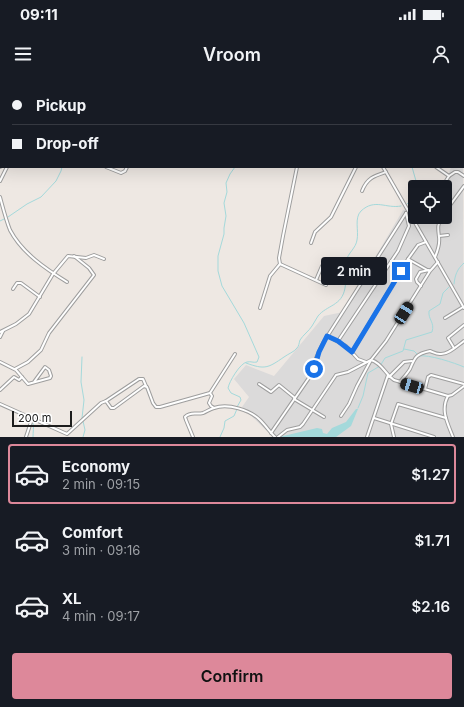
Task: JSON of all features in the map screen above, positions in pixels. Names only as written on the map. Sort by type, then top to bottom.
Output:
[{"type":"street","points":[[0,182],[7,168]]},
{"type":"street","points":[[108,168],[121,173],[125,171],[126,168]]},
{"type":"street","points":[[260,308],[270,276],[280,264],[279,258],[297,168]]},
{"type":"street","points":[[311,243],[315,232],[331,218],[356,168]]},
{"type":"street","points":[[271,433],[313,372],[319,352],[327,336],[408,212],[384,168]]},
{"type":"street","points":[[437,168],[449,176]]},
{"type":"street","points":[[362,190],[366,182],[371,177],[386,172]]},
{"type":"street","points":[[446,180],[449,176],[456,172],[464,176]]},
{"type":"street","points":[[452,202],[464,186]]},
{"type":"street","points":[[0,197],[10,229],[14,235],[37,262],[67,282]]},
{"type":"street","points":[[338,341],[398,251],[410,224]]},
{"type":"street","points":[[416,224],[464,307],[445,318]]},
{"type":"street","points":[[435,257],[439,236],[438,224]]},
{"type":"street","points":[[439,236],[448,235]]},
{"type":"street","points":[[352,352],[408,259],[418,245],[427,242]]},
{"type":"street","points":[[0,332],[27,317],[53,274],[66,258],[69,256],[74,256],[86,258],[94,255],[104,259]]},
{"type":"street","points":[[15,369],[28,362],[39,352],[49,333],[94,275],[89,268],[74,256]]},
{"type":"street","points":[[408,259],[430,271]]},
{"type":"street","points":[[341,416],[349,404],[371,360],[386,341],[430,271],[438,262]]},
{"type":"street","points":[[280,264],[326,285]]},
{"type":"street","points":[[316,280],[322,266]]},
{"type":"street","points":[[421,286],[416,282],[420,272],[430,271]]},
{"type":"street","points":[[13,289],[17,283],[21,282],[40,297]]},
{"type":"street","points":[[454,348],[448,337],[464,325]]},
{"type":"street","points":[[0,337],[3,330]]},
{"type":"street","points":[[327,336],[338,341],[358,359],[366,362]]},
{"type":"street","points":[[400,382],[410,369],[412,361],[417,356],[428,351],[442,354],[464,341]]},
{"type":"street","points":[[64,437],[101,404],[139,379],[143,379],[153,403],[158,407],[210,393],[235,354]]},
{"type":"street","points":[[278,437],[287,430],[302,426],[336,375],[348,372],[371,360],[377,362],[388,376],[400,382],[448,396],[452,395],[464,385]]},
{"type":"street","points":[[367,437],[388,376],[404,362],[412,361]]},
{"type":"street","points":[[0,362],[15,369],[28,384],[50,378],[51,376],[49,370],[45,367],[34,382]]},
{"type":"street","points":[[425,389],[428,377],[431,375],[464,385]]},
{"type":"street","points":[[0,390],[14,377],[19,380],[22,377]]},
{"type":"street","points":[[259,384],[271,392],[279,385],[294,398],[324,417]]},
{"type":"street","points":[[106,402],[111,408],[114,408],[143,386],[146,386]]},
{"type":"street","points":[[210,393],[212,396],[209,403],[210,406],[214,408]]},
{"type":"street","points":[[448,396],[444,404],[446,418],[453,437]]},
{"type":"street","points":[[0,404],[67,434]]},
{"type":"street","points":[[394,437],[391,424],[398,404],[446,418]]},
{"type":"street","points":[[193,437],[185,417],[190,414],[201,414],[214,408],[228,406],[245,411],[260,420],[275,437]]},
{"type":"street","points":[[26,437],[32,418]]},
{"type":"street","points":[[374,418],[434,437]]},
{"type":"shaded area","points":[[451,168],[463,168],[464,437],[273,437],[242,407],[249,397],[234,379],[246,365],[274,376],[324,316],[343,312],[403,210],[408,209],[408,224],[452,224],[452,180],[445,180]]},
{"type":"water","points":[[356,409],[358,409],[351,426],[336,437],[279,437],[317,428],[322,429],[323,433],[327,434],[332,428],[346,422]]},
{"type":"waterway","points":[[8,217],[27,204],[41,197],[56,181],[62,168]]},
{"type":"waterway","points":[[234,168],[226,183],[227,192],[224,203],[226,216],[224,234],[218,256],[218,271],[222,286],[244,323],[259,357],[257,362],[244,363],[235,373],[230,382],[228,388],[231,393],[240,397],[241,400],[237,407]]},
{"type":"waterway","points":[[407,204],[411,200],[416,181],[412,168]]},
{"type":"waterway","points":[[246,363],[258,367],[270,366],[296,349],[300,340],[311,328],[318,316],[338,302],[343,294],[346,282],[346,261],[356,243],[358,217],[361,211],[366,207],[376,204],[396,207],[401,206]]},
{"type":"waterway","points":[[0,221],[6,218]]},
{"type":"waterway","points":[[454,284],[457,272],[464,263]]},
{"type":"waterway","points":[[358,408],[363,396],[368,373],[380,366],[385,358],[403,351],[406,340],[432,332],[433,326],[429,317],[429,311],[440,304],[443,293],[449,287]]},
{"type":"waterway","points":[[404,349],[414,351],[417,354]]},
{"type":"waterway","points":[[419,356],[448,361],[464,367]]},
{"type":"waterway","points":[[82,357],[81,382],[84,400],[82,418]]},
{"type":"waterway","points":[[220,437],[225,421],[234,416],[237,409]]},
{"type":"waterway","points":[[83,421],[85,430],[83,437]]},
{"type":"waterway","points":[[33,422],[33,437]]},
{"type":"route","points":[[314,369],[319,352],[327,336],[346,346],[352,352],[401,271]]}]
